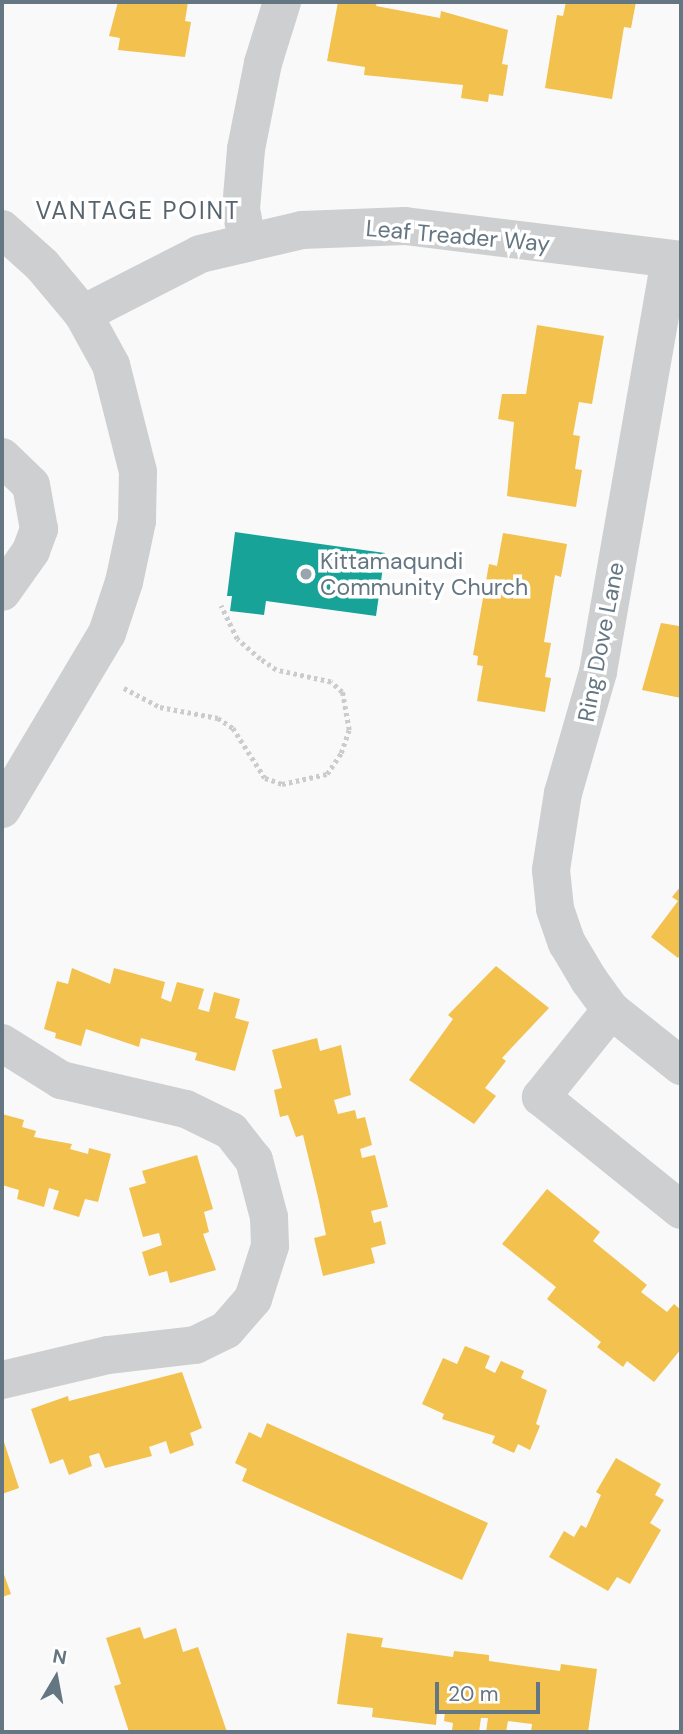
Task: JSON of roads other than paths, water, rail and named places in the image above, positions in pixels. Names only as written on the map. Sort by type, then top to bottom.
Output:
[{"type":"street","points":[[247,240],[241,209],[246,149],[262,63],[282,2]]},
{"type":"street","name":"Leaf Treader Way","points":[[83,314],[200,254],[247,240],[302,230],[405,226],[676,260]]},
{"type":"street","points":[[2,229],[41,265],[83,314],[111,365],[128,419],[138,472],[137,521],[124,582],[107,633],[2,808]]},
{"type":"street","name":"Ring Dove Lane","points":[[676,260],[598,672],[553,838],[555,909],[567,943],[611,1010],[681,1066]]},
{"type":"street","points":[[2,457],[31,485],[38,506],[39,529],[31,551],[2,592]]},
{"type":"street","points":[[611,1010],[541,1097],[681,1210]]},
{"type":"street","points":[[2,1043],[61,1080],[186,1109],[231,1131],[254,1160],[269,1217],[270,1246],[253,1299],[226,1329],[195,1345],[108,1355],[2,1380]]},
{"type":"place","name":"Kittamaqundi Community Church","points":[[306,574]]},
{"type":"district","name":"VANTAGE POINT","points":[[138,211]]}]
